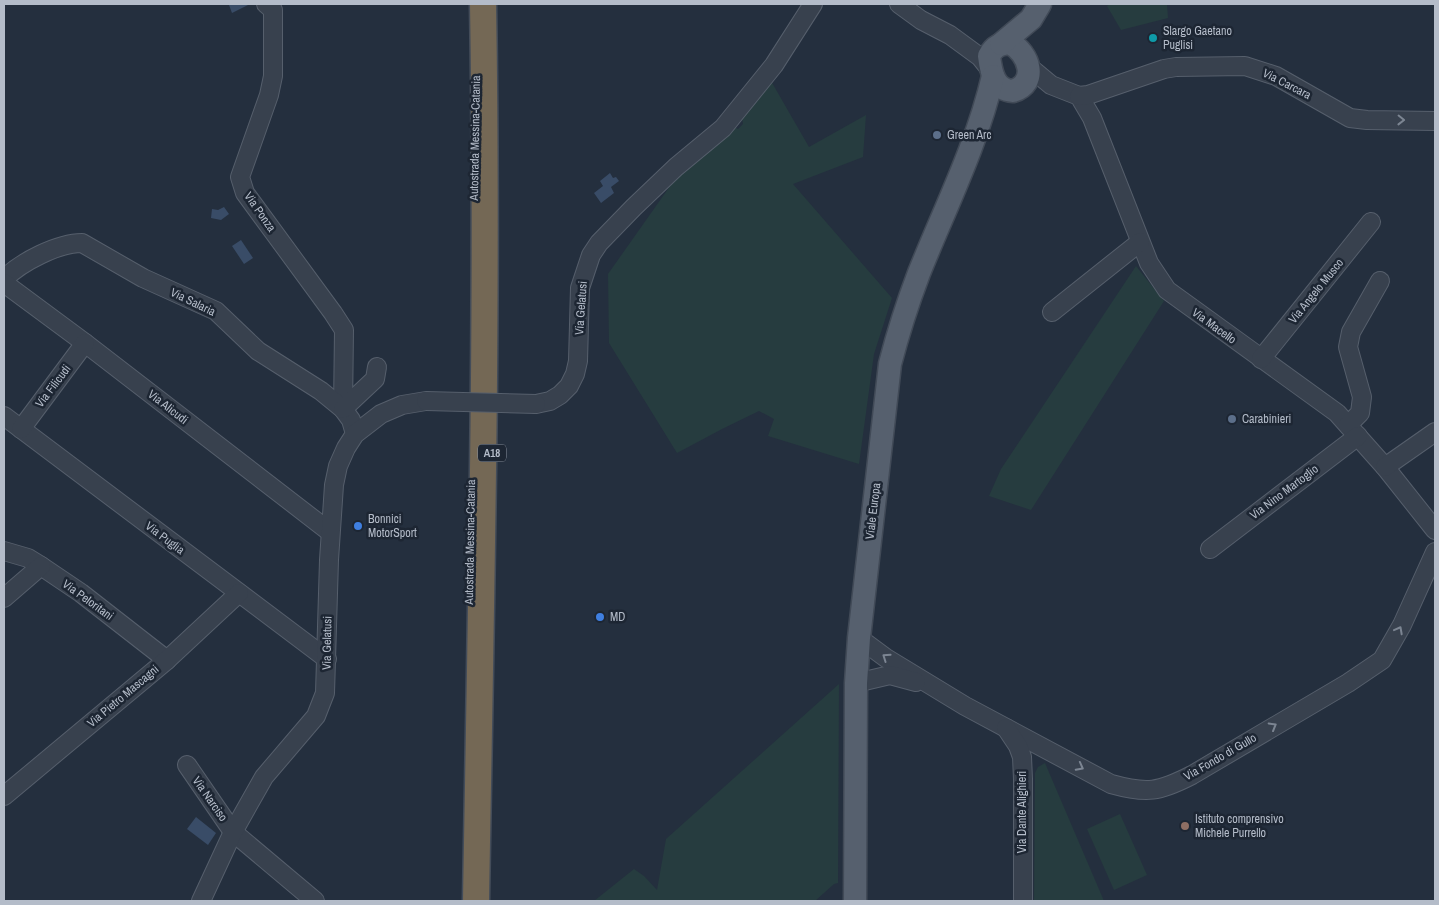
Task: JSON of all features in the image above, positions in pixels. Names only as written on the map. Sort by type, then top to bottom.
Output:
[{"type":"highway","name":"Autostrada Messina-Catania","points":[[467,901],[477,4]]},
{"type":"highway","points":[[476,901],[485,115],[483,4]]},
{"type":"highway","name":"Autostrada Messina-Catania","points":[[487,901],[496,4]]},
{"type":"main road","points":[[976,137],[992,74],[989,56],[1035,11]]},
{"type":"main road","points":[[976,137],[998,105],[1024,86],[1028,79],[1026,61],[1035,11]]},
{"type":"main road","points":[[999,45],[1010,43],[1016,47],[1026,61]]},
{"type":"main road","points":[[992,74],[1002,89],[1016,90]]},
{"type":"main road","name":"Viale Europa","points":[[856,901],[856,683],[859,638],[890,364],[898,333],[919,274],[976,137]]},
{"type":"street","name":"Via Ponza","points":[[266,4],[273,10],[274,76],[240,177],[245,193],[344,330],[343,408]]},
{"type":"street","name":"Via Gelatusi","points":[[201,901],[233,832],[264,777],[316,716],[325,693],[330,532],[334,485],[338,466],[346,448],[356,434],[381,414],[402,405],[426,401],[536,404],[550,401],[560,395],[569,386],[575,374],[578,361],[580,288],[591,255],[599,243],[676,166],[723,128],[774,65],[813,4]]},
{"type":"street","points":[[899,4],[921,20],[950,35],[980,57],[992,74]]},
{"type":"street","points":[[950,35],[999,45]]},
{"type":"street","points":[[1026,61],[1051,85],[1079,96]]},
{"type":"street","name":"Via Carcara","points":[[1079,96],[1088,95],[1164,69],[1176,67],[1245,66],[1276,76],[1350,118],[1435,121]]},
{"type":"street","points":[[1016,90],[1051,85]]},
{"type":"street","name":"Via Macello","points":[[1079,96],[1092,118],[1149,263],[1167,290],[1261,360],[1337,413],[1385,466],[1435,530]]},
{"type":"street","name":"Via Angelo Musco","points":[[1261,360],[1371,222]]},
{"type":"street","points":[[1052,312],[1140,242]]},
{"type":"street","name":"Via Salaria","points":[[4,279],[23,263],[71,243],[82,243],[144,278],[216,311],[258,350],[321,391],[343,408],[351,420],[356,434]]},
{"type":"street","name":"Via Nino Martoglio","points":[[1210,549],[1353,430],[1360,413],[1362,397],[1348,347],[1351,332],[1380,280]]},
{"type":"street","name":"Via Alicudi","points":[[4,283],[86,343],[330,532]]},
{"type":"street","name":"Via Filicudi","points":[[21,429],[86,343]]},
{"type":"street","points":[[343,408],[375,379],[377,367]]},
{"type":"street","name":"Via Puglia","points":[[4,416],[327,659]]},
{"type":"street","points":[[1385,466],[1435,432]]},
{"type":"street","name":"Via Peloritani","points":[[4,551],[28,558],[81,593],[167,660]]},
{"type":"street","name":"Via Fondo di Gullo","points":[[942,691],[965,706],[1111,784],[1134,790],[1157,789],[1179,782],[1348,683],[1382,660],[1402,625],[1435,552]]},
{"type":"street","points":[[4,598],[40,566]]},
{"type":"street","name":"Via Pietro Mascagni","points":[[4,796],[167,660],[239,593]]},
{"type":"street","points":[[859,638],[886,658],[942,691]]},
{"type":"street","points":[[856,683],[890,675],[942,691]]},
{"type":"street","name":"Via Dante Alighieri","points":[[1006,728],[1018,746],[1022,757],[1023,901]]},
{"type":"street","points":[[1023,779],[1030,761],[1046,749]]},
{"type":"street","name":"Via Narciso","points":[[187,765],[233,832],[315,901]]},
{"type":"green space","points":[[1110,4],[1167,4],[1168,18],[1121,30],[1107,6]]},
{"type":"green space","points":[[771,81],[809,147],[866,115],[863,157],[793,184],[892,298],[874,354],[859,464],[768,436],[774,419],[759,411],[677,453],[609,343],[608,274],[680,172],[733,126],[738,129],[743,124],[742,117]]},
{"type":"green space","points":[[1136,266],[1164,301],[1031,510],[989,496],[1001,469]]},
{"type":"green space","points":[[839,684],[838,883],[834,884],[815,901],[594,901],[634,869],[644,876],[657,890],[666,839]]},
{"type":"green space","points":[[1045,763],[1104,901],[1034,901],[1035,773],[1038,767]]},
{"type":"green space","points":[[1120,814],[1147,875],[1114,890],[1087,829]]},
{"type":"water","points":[[229,5],[248,5],[232,13]]},
{"type":"water","points":[[610,173],[613,178],[616,177],[619,181],[611,187],[614,193],[601,203],[594,193],[603,186],[600,181]]},
{"type":"water","points":[[224,207],[229,214],[221,220],[211,218],[212,209],[218,210]]},
{"type":"water","points":[[241,240],[253,258],[244,264],[232,246]]},
{"type":"water","points":[[196,817],[216,833],[208,845],[187,829]]},
{"type":"place","name":"Slargo Gaetano Puglisi","points":[[1153,38]]},
{"type":"place","name":"Green Arc","points":[[937,135]]},
{"type":"place","name":"Carabinieri","points":[[1232,419]]},
{"type":"place","name":"Bonnici MotorSport","points":[[358,526]]},
{"type":"place","name":"MD","points":[[600,617]]},
{"type":"place","name":"Istituto comprensivo Michele Purrello","points":[[1185,826]]}]
